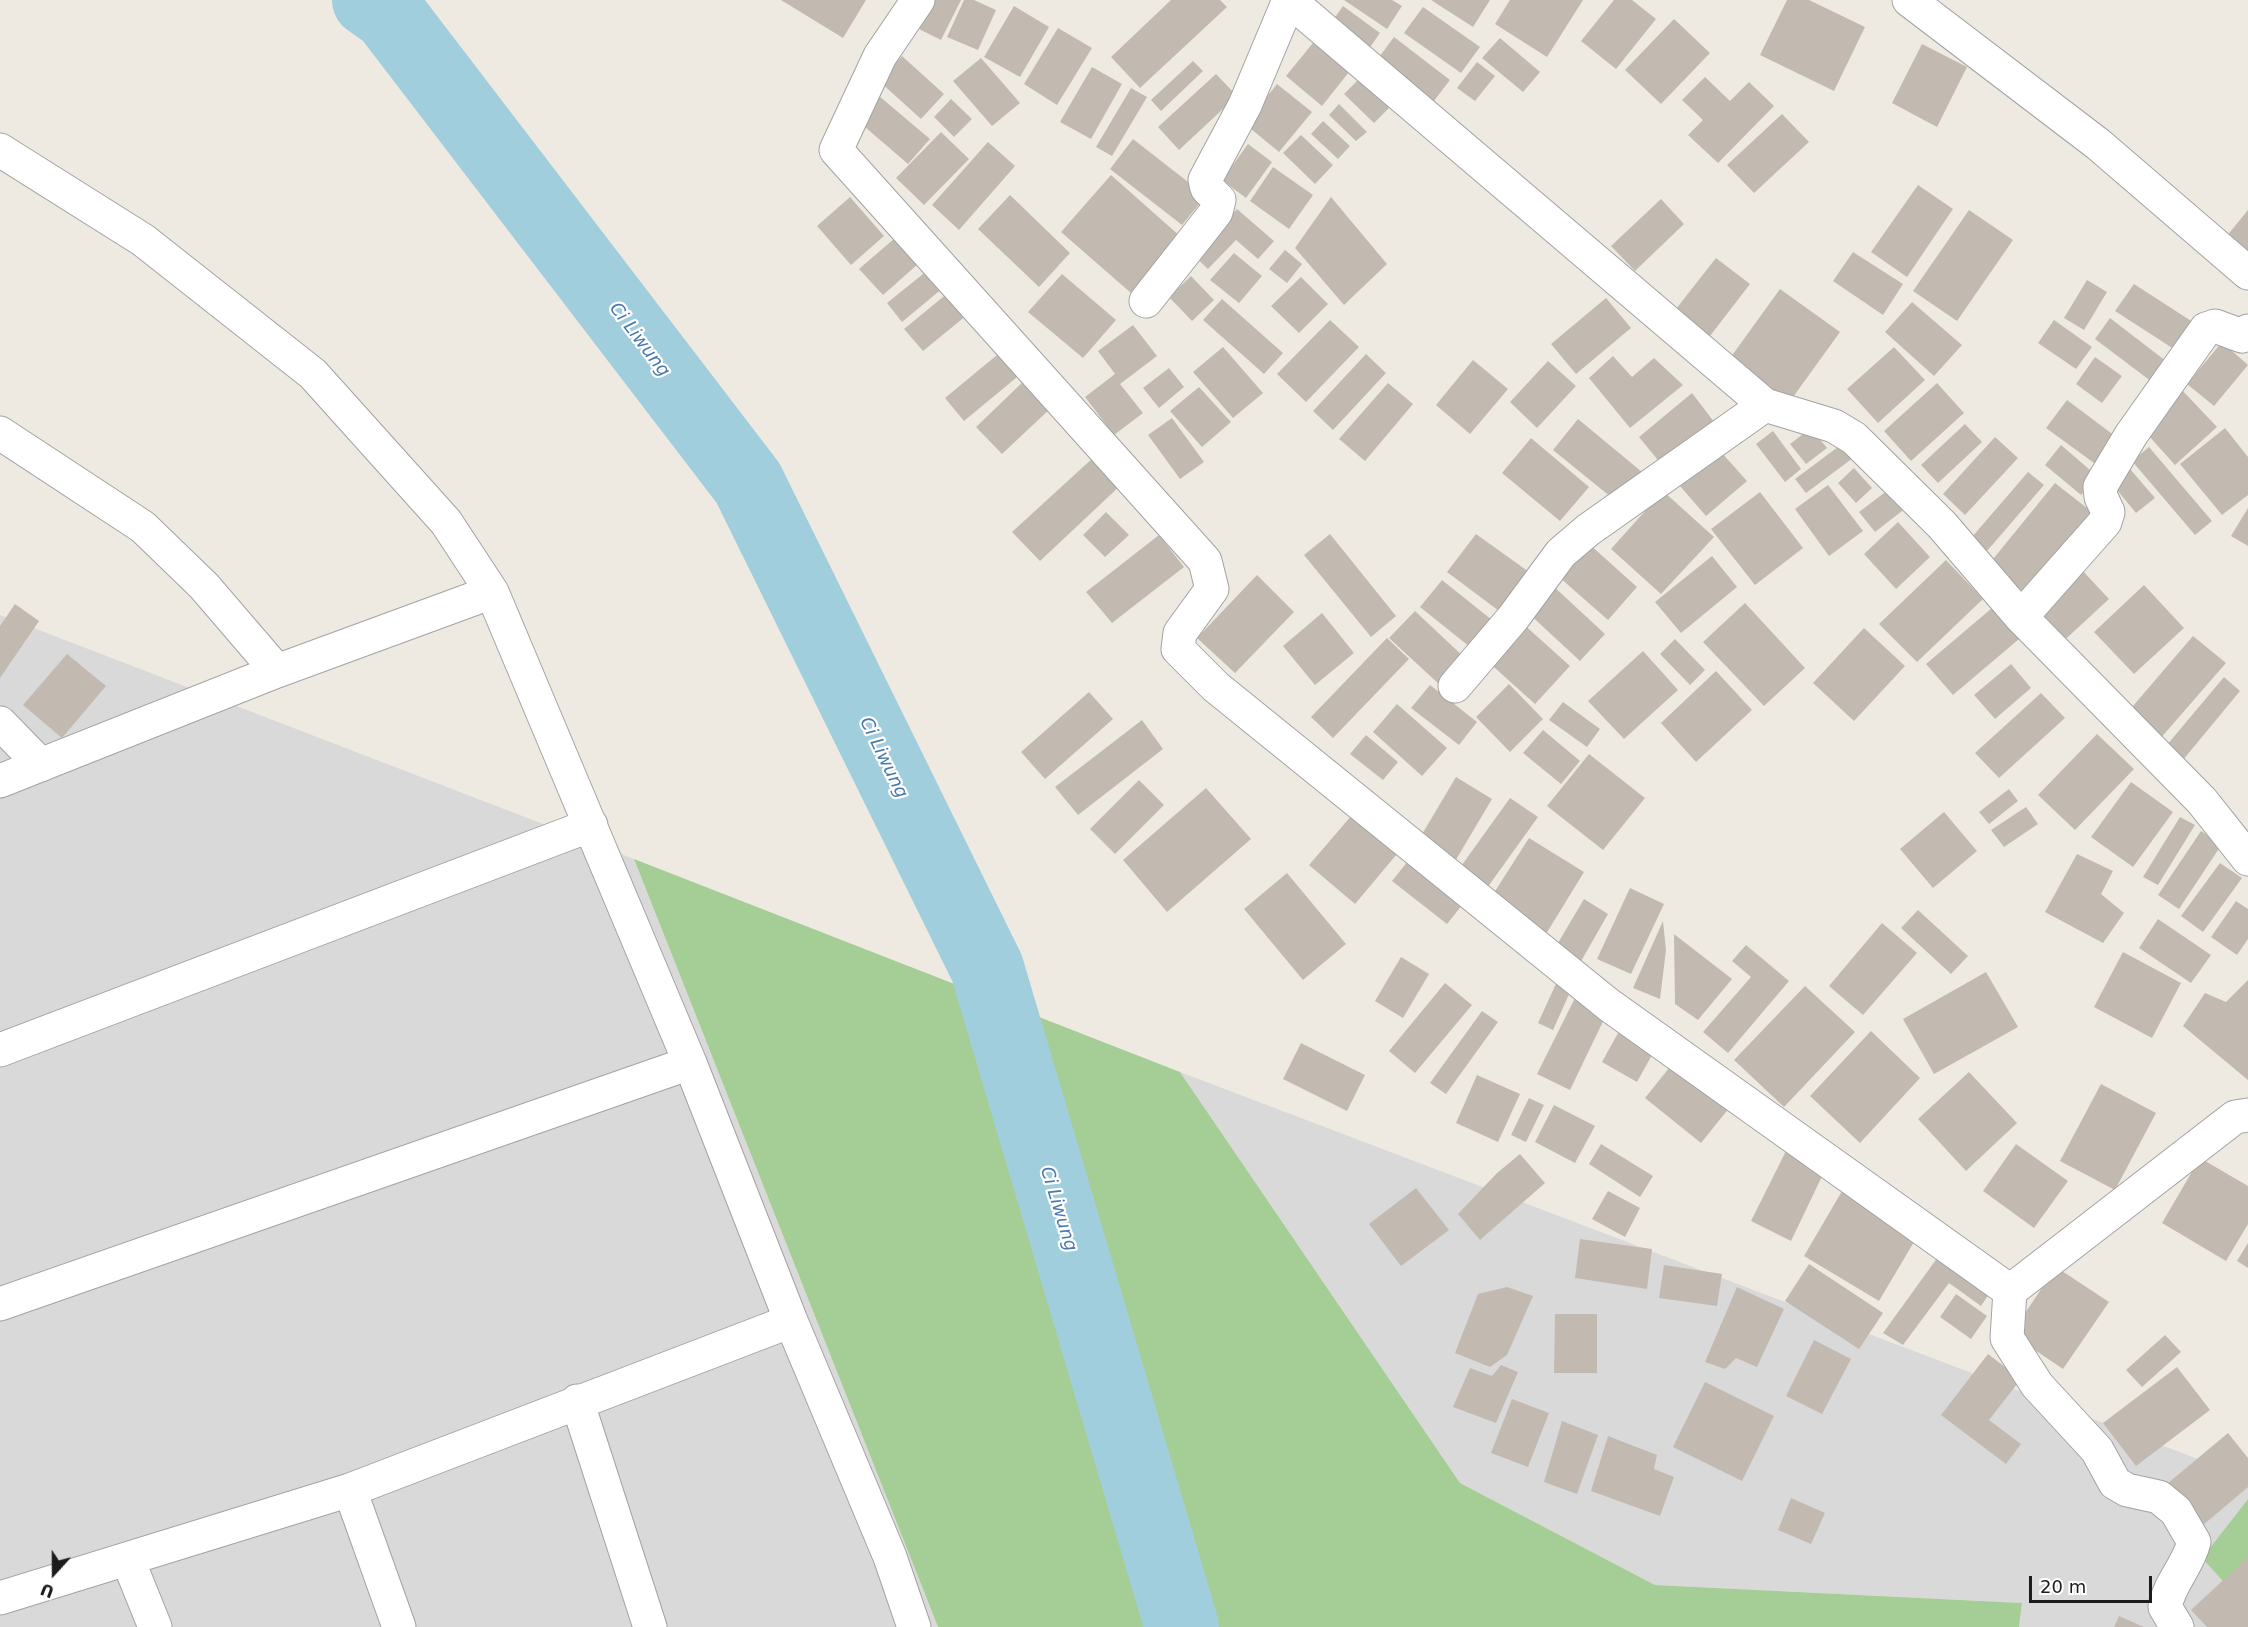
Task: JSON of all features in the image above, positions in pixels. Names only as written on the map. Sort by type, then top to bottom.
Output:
[{"type":"street","points":[[918,0],[880,56],[836,150],[1205,561],[1212,589],[1180,633],[1178,649],[1216,687],[1609,1005],[2010,1291]]},
{"type":"street","points":[[1146,302],[1216,212],[1219,200],[1207,188],[1205,180],[1245,105],[1289,0],[1765,405],[1834,426],[1854,438],[1942,525],[2021,617],[2202,801],[2248,859]]},
{"type":"street","points":[[1910,0],[2098,144],[2248,273]]},
{"type":"street","points":[[0,150],[143,240],[313,374],[446,522],[492,592],[690,1063],[790,1321],[890,1557],[914,1627]]},
{"type":"street","points":[[2021,617],[2105,522],[2108,512],[2101,497],[2100,487],[2131,435],[2206,329],[2215,326],[2242,336],[2248,332]]},
{"type":"street","points":[[1455,687],[1514,618],[1561,554],[1588,530],[1765,405]]},
{"type":"street","points":[[0,433],[143,527],[204,586],[277,671]]},
{"type":"street","points":[[0,781],[277,671],[492,592]]},
{"type":"street","points":[[0,723],[41,765]]},
{"type":"street","points":[[0,1050],[591,825]]},
{"type":"street","points":[[0,1304],[690,1063]]},
{"type":"street","points":[[2177,1627],[2165,1607],[2168,1592],[2190,1558],[2194,1542],[2176,1511],[2159,1497],[2127,1490],[2115,1482],[2097,1450],[2037,1385],[2007,1338],[2010,1291],[2235,1117],[2248,1115]]},
{"type":"street","points":[[0,1598],[351,1490],[577,1401],[790,1321]]},
{"type":"street","points":[[577,1401],[650,1627]]},
{"type":"street","points":[[351,1490],[399,1627]]},
{"type":"street","points":[[128,1560],[155,1627]]},
{"type":"shaded area","points":[[0,615],[634,859],[938,1627],[0,1627]]},
{"type":"shaded area","points":[[1180,1072],[2248,1478],[2248,1499],[2202,1558],[2248,1609],[2248,1627],[2019,1627],[2022,1603],[1655,1585],[1460,1483]]},
{"type":"green space","points":[[634,859],[1180,1072],[1460,1483],[1655,1585],[2022,1603],[2019,1627],[938,1627]]},
{"type":"green space","points":[[2248,1499],[2248,1609],[2202,1558]]},
{"type":"building","points":[[781,0],[866,0],[843,38]]},
{"type":"building","points":[[926,0],[961,0],[941,40],[913,26]]},
{"type":"building","points":[[964,0],[974,0],[996,10],[978,50],[947,37]]},
{"type":"building","points":[[1171,0],[1220,0],[1227,7],[1140,88],[1111,57]]},
{"type":"building","points":[[1344,0],[1392,0],[1402,6],[1387,29]]},
{"type":"building","points":[[1431,0],[1490,0],[1473,27]]},
{"type":"building","points":[[1510,0],[1583,0],[1547,57],[1495,24]]},
{"type":"building","points":[[1614,0],[1632,0],[1656,19],[1616,69],[1581,41]]},
{"type":"building","points":[[1787,0],[1809,0],[1865,27],[1834,91],[1760,55]]},
{"type":"building","points":[[1014,6],[1049,27],[1020,77],[984,57]]},
{"type":"building","points":[[1343,6],[1380,33],[1368,50],[1331,23]]},
{"type":"building","points":[[1423,7],[1480,47],[1461,73],[1404,33]]},
{"type":"building","points":[[1674,19],[1710,53],[1661,104],[1625,70]]},
{"type":"building","points":[[1058,28],[1092,48],[1057,105],[1024,84]]},
{"type":"building","points":[[1394,37],[1450,80],[1430,106],[1374,64]]},
{"type":"building","points":[[1317,38],[1353,67],[1322,106],[1286,76]]},
{"type":"building","points":[[1500,38],[1540,72],[1523,92],[1482,58]]},
{"type":"building","points":[[1922,44],[1967,67],[1937,127],[1892,103]]},
{"type":"building","points":[[902,56],[944,94],[921,119],[879,81]]},
{"type":"building","points":[[981,58],[1020,103],[992,126],[953,81]]},
{"type":"building","points":[[1193,61],[1203,71],[1161,111],[1151,100]]},
{"type":"building","points":[[1477,62],[1495,76],[1475,101],[1457,88]]},
{"type":"building","points":[[1092,67],[1122,84],[1091,139],[1060,122]]},
{"type":"building","points":[[1216,74],[1237,96],[1179,150],[1158,127]]},
{"type":"building","points":[[1361,77],[1391,106],[1374,123],[1344,94]]},
{"type":"building","points":[[1705,77],[1730,101],[1749,82],[1774,106],[1718,163],[1688,135],[1703,120],[1682,100]]},
{"type":"building","points":[[1277,84],[1312,112],[1279,152],[1245,124]]},
{"type":"building","points":[[1131,88],[1147,97],[1112,156],[1096,147]]},
{"type":"building","points":[[879,96],[930,139],[908,164],[858,121]]},
{"type":"building","points":[[951,99],[972,119],[954,137],[934,117]]},
{"type":"building","points":[[1339,104],[1367,132],[1356,141],[1329,115]]},
{"type":"building","points":[[1782,114],[1809,142],[1754,193],[1727,165]]},
{"type":"building","points":[[1323,121],[1350,146],[1338,159],[1311,134]]},
{"type":"building","points":[[941,132],[969,159],[924,205],[896,178]]},
{"type":"building","points":[[1301,135],[1333,165],[1315,184],[1283,153]]},
{"type":"building","points":[[1133,139],[1206,196],[1182,225],[1110,169]]},
{"type":"building","points":[[988,142],[1015,166],[959,230],[932,205]]},
{"type":"building","points":[[1248,144],[1272,162],[1246,198],[1222,180]]},
{"type":"building","points":[[1273,167],[1313,195],[1289,229],[1250,201]]},
{"type":"building","points":[[1111,175],[1181,237],[1131,293],[1061,232]]},
{"type":"building","points":[[1918,185],[1953,209],[1907,277],[1871,252]]},
{"type":"building","points":[[1010,195],[1070,253],[1039,287],[978,229]]},
{"type":"building","points":[[850,197],[884,236],[851,265],[817,226]]},
{"type":"building","points":[[1331,197],[1387,264],[1344,305],[1295,248]]},
{"type":"building","points":[[1661,199],[1684,224],[1635,271],[1611,246]]},
{"type":"building","points":[[1237,209],[1274,241],[1258,259],[1236,240],[1208,269],[1194,256]]},
{"type":"building","points":[[1969,210],[2013,240],[1957,321],[1913,291]]},
{"type":"building","points":[[2248,210],[2248,254],[2226,237]]},
{"type":"building","points":[[895,238],[918,264],[883,295],[859,269]]},
{"type":"building","points":[[1285,250],[1302,264],[1287,283],[1269,269]]},
{"type":"building","points":[[1853,252],[1903,284],[1883,315],[1833,281]]},
{"type":"building","points":[[1234,253],[1262,276],[1239,303],[1210,280]]},
{"type":"building","points":[[1716,258],[1750,284],[1710,336],[1676,309]]},
{"type":"building","points":[[928,270],[943,288],[902,322],[887,303]]},
{"type":"building","points":[[1062,274],[1116,320],[1083,358],[1028,312]]},
{"type":"building","points":[[1191,276],[1214,300],[1192,321],[1169,297]]},
{"type":"building","points":[[1301,277],[1328,304],[1299,333],[1271,306]]},
{"type":"building","points":[[2087,280],[2107,292],[2084,330],[2064,318]]},
{"type":"building","points":[[2134,284],[2199,326],[2180,353],[2115,311]]},
{"type":"building","points":[[954,288],[972,311],[923,351],[904,329]]},
{"type":"building","points":[[1780,289],[1840,332],[1788,404],[1728,361]]},
{"type":"building","points":[[1606,298],[1631,328],[1576,374],[1551,344]]},
{"type":"building","points":[[1222,299],[1283,353],[1264,374],[1203,320]]},
{"type":"building","points":[[1912,302],[1962,345],[1934,376],[1885,332]]},
{"type":"building","points":[[2110,318],[2171,365],[2156,385],[2095,339]]},
{"type":"building","points":[[1330,320],[1359,347],[1306,402],[1277,374]]},
{"type":"building","points":[[2054,320],[2092,347],[2076,369],[2038,343]]},
{"type":"building","points":[[1133,325],[1157,356],[1120,384],[1143,413],[1114,435],[1085,397],[1115,374],[1098,351]]},
{"type":"building","points":[[2222,342],[2248,365],[2214,406],[2187,384]]},
{"type":"building","points":[[1223,347],[1263,393],[1233,418],[1193,372]]},
{"type":"building","points":[[1894,347],[1925,380],[1878,423],[1847,389]]},
{"type":"building","points":[[1003,350],[1022,373],[964,421],[945,398]]},
{"type":"building","points":[[1366,354],[1386,373],[1333,430],[1313,411]]},
{"type":"building","points":[[1613,356],[1632,377],[1654,358],[1683,385],[1630,428],[1589,378]]},
{"type":"building","points":[[2095,357],[2122,376],[2102,403],[2076,384]]},
{"type":"building","points":[[1473,360],[1508,389],[1470,434],[1436,405]]},
{"type":"building","points":[[1548,361],[1576,386],[1537,428],[1510,402]]},
{"type":"building","points":[[1169,368],[1184,387],[1159,408],[1143,388]]},
{"type":"building","points":[[1026,379],[1052,407],[1002,454],[976,427]]},
{"type":"building","points":[[1388,383],[1413,404],[1365,461],[1339,439]]},
{"type":"building","points":[[1937,383],[1964,413],[1911,461],[1884,431]]},
{"type":"building","points":[[1199,387],[1231,422],[1202,447],[1170,411]]},
{"type":"building","points":[[2181,389],[2217,427],[2175,465],[2140,426]]},
{"type":"building","points":[[1692,393],[1718,427],[1666,470],[1639,437]]},
{"type":"building","points":[[2067,400],[2115,436],[2094,463],[2046,428]]},
{"type":"building","points":[[1172,418],[1204,462],[1180,479],[1148,435]]},
{"type":"building","points":[[1578,419],[1642,472],[1617,502],[1553,450]]},
{"type":"building","points":[[1965,424],[1982,442],[1938,483],[1921,465]]},
{"type":"building","points":[[1811,428],[1827,448],[1806,464],[1790,444]]},
{"type":"building","points":[[2225,428],[2248,457],[2248,495],[2222,515],[2180,464]]},
{"type":"building","points":[[1773,431],[1801,469],[1785,482],[1756,444]]},
{"type":"building","points":[[1995,437],[2018,458],[1965,515],[1943,494]]},
{"type":"building","points":[[1531,438],[1589,487],[1560,521],[1502,473]]},
{"type":"building","points":[[1842,444],[1853,458],[1806,493],[1795,479]]},
{"type":"building","points":[[2061,445],[2097,476],[2081,495],[2045,465]]},
{"type":"building","points":[[2149,447],[2212,521],[2195,535],[2132,461]]},
{"type":"building","points":[[1721,452],[1747,481],[1706,516],[1680,486]]},
{"type":"building","points":[[1095,456],[1122,484],[1040,561],[1012,532]]},
{"type":"building","points":[[1854,468],[1872,488],[1856,503],[1838,483]]},
{"type":"building","points":[[2130,469],[2155,498],[2136,513],[2112,484]]},
{"type":"building","points":[[2028,472],[2044,485],[1987,551],[1972,537]]},
{"type":"building","points":[[2055,483],[2092,512],[2025,593],[1989,564]]},
{"type":"building","points":[[1896,484],[1911,504],[1875,532],[1859,512]]},
{"type":"building","points":[[1828,485],[1863,531],[1829,556],[1795,509]]},
{"type":"building","points":[[1663,491],[1714,537],[1661,594],[1611,549]]},
{"type":"building","points":[[1760,492],[1803,548],[1755,585],[1711,529]]},
{"type":"building","points":[[2248,508],[2248,546],[2231,536]]},
{"type":"building","points":[[1106,512],[1129,535],[1105,557],[1083,535]]},
{"type":"building","points":[[1898,522],[1930,557],[1896,589],[1864,554]]},
{"type":"building","points":[[1330,534],[1396,616],[1371,637],[1304,555]]},
{"type":"building","points":[[1476,534],[1536,577],[1507,617],[1447,572]]},
{"type":"building","points":[[1159,535],[1184,567],[1112,623],[1086,592]]},
{"type":"building","points":[[1588,543],[1637,587],[1608,620],[1559,577]]},
{"type":"building","points":[[1712,556],[1737,587],[1681,633],[1655,602]]},
{"type":"building","points":[[1946,560],[1983,599],[1917,662],[1879,624]]},
{"type":"building","points":[[2081,569],[2109,599],[2057,647],[2030,617]]},
{"type":"building","points":[[1257,575],[1294,612],[1235,673],[1197,638]]},
{"type":"building","points":[[1442,580],[1497,624],[1475,651],[1420,607]]},
{"type":"building","points":[[1551,584],[1605,634],[1580,661],[1526,611]]},
{"type":"building","points":[[2144,585],[2184,628],[2134,674],[2094,632]]},
{"type":"building","points":[[1745,603],[1805,668],[1764,706],[1703,642]]},
{"type":"building","points":[[15,604],[39,621],[0,678],[0,626]]},
{"type":"building","points":[[1992,608],[2019,639],[1953,695],[1926,664]]},
{"type":"building","points":[[1415,611],[1466,659],[1441,686],[1389,638]]},
{"type":"building","points":[[1322,613],[1354,653],[1315,685],[1283,646]]},
{"type":"building","points":[[1520,621],[1570,666],[1535,704],[1485,659]]},
{"type":"building","points":[[1864,628],[1905,666],[1854,721],[1813,683]]},
{"type":"building","points":[[2193,636],[2226,663],[2159,740],[2127,713]]},
{"type":"building","points":[[1387,638],[1409,659],[1333,738],[1311,717]]},
{"type":"building","points":[[1675,639],[1705,670],[1690,685],[1660,654]]},
{"type":"building","points":[[1643,651],[1678,690],[1624,739],[1588,701]]},
{"type":"building","points":[[67,654],[106,686],[62,738],[23,705]]},
{"type":"building","points":[[2011,664],[2031,688],[1995,719],[1974,695]]},
{"type":"building","points":[[1716,671],[1752,710],[1696,762],[1661,723]]},
{"type":"building","points":[[2224,677],[2240,691],[2178,766],[2161,752]]},
{"type":"building","points":[[1509,684],[1543,719],[1510,752],[1476,717]]},
{"type":"building","points":[[1430,685],[1477,722],[1459,745],[1411,708]]},
{"type":"building","points":[[1089,692],[1113,719],[1045,779],[1021,752]]},
{"type":"building","points":[[2041,693],[2065,718],[1999,778],[1975,753]]},
{"type":"building","points":[[1563,702],[1600,729],[1587,747],[1549,720]]},
{"type":"building","points":[[1397,704],[1447,748],[1422,776],[1373,732]]},
{"type":"building","points":[[1142,720],[1163,749],[1078,815],[1055,787]]},
{"type":"building","points":[[1543,730],[1580,761],[1561,784],[1523,753]]},
{"type":"building","points":[[2097,734],[2134,769],[2075,830],[2038,795]]},
{"type":"building","points":[[1366,735],[1398,762],[1383,780],[1350,754]]},
{"type":"building","points":[[1589,754],[1645,798],[1603,850],[1547,806]]},
{"type":"building","points":[[1456,777],[1492,799],[1454,863],[1418,841]]},
{"type":"building","points":[[1139,780],[1164,805],[1115,854],[1090,829]]},
{"type":"building","points":[[2131,782],[2173,812],[2133,867],[2091,837]]},
{"type":"building","points":[[1206,788],[1251,839],[1167,912],[1123,860]]},
{"type":"building","points":[[2009,789],[2018,801],[1989,824],[1979,812]]},
{"type":"building","points":[[1510,798],[1538,817],[1482,895],[1454,876]]},
{"type":"building","points":[[2026,807],[2038,824],[2004,847],[1991,830]]},
{"type":"building","points":[[1944,812],[1977,851],[1933,888],[1900,849]]},
{"type":"building","points":[[1352,815],[1397,854],[1355,904],[1309,865]]},
{"type":"building","points":[[2180,817],[2195,825],[2158,885],[2143,877]]},
{"type":"building","points":[[2201,831],[2222,844],[2179,909],[2158,895]]},
{"type":"building","points":[[1529,838],[1584,872],[1546,934],[1490,899]]},
{"type":"building","points":[[2077,854],[2113,871],[2101,894],[2124,913],[2103,943],[2045,912]]},
{"type":"building","points":[[1412,856],[1467,899],[1447,924],[1392,881]]},
{"type":"building","points":[[2220,863],[2242,878],[2203,932],[2181,916]]},
{"type":"building","points":[[1287,873],[1346,944],[1303,980],[1244,909]]},
{"type":"building","points":[[1630,888],[1664,904],[1631,974],[1597,959]]},
{"type":"building","points":[[1584,899],[1608,914],[1580,963],[1555,948]]},
{"type":"building","points":[[2236,901],[2248,909],[2248,939],[2237,955],[2211,937]]},
{"type":"building","points":[[1918,910],[1968,956],[1951,974],[1901,928]]},
{"type":"building","points":[[2158,919],[2211,955],[2191,983],[2139,948]]},
{"type":"building","points":[[1663,921],[1666,950],[1660,999],[1633,988]]},
{"type":"building","points":[[1882,923],[1917,953],[1863,1015],[1829,986]]},
{"type":"building","points":[[1674,934],[1732,979],[1698,1020],[1675,1004]]},
{"type":"building","points":[[1746,945],[1789,981],[1728,1053],[1703,1032],[1751,977],[1732,961]]},
{"type":"building","points":[[2123,952],[2181,983],[2152,1038],[2094,1007]]},
{"type":"building","points":[[1401,957],[1429,974],[1403,1018],[1375,1001]]},
{"type":"building","points":[[1986,972],[2018,1027],[1934,1074],[1903,1019]]},
{"type":"building","points":[[1560,975],[1575,981],[1553,1030],[1538,1023]]},
{"type":"building","points":[[2248,980],[2248,1080],[2183,1026],[2205,993],[2226,1002]]},
{"type":"building","points":[[1445,983],[1472,1005],[1415,1073],[1389,1051]]},
{"type":"building","points":[[1805,986],[1855,1032],[1784,1107],[1734,1060]]},
{"type":"building","points":[[1577,994],[1609,1009],[1570,1090],[1537,1074]]},
{"type":"building","points":[[1482,1011],[1498,1022],[1446,1094],[1430,1083]]},
{"type":"building","points":[[1623,1024],[1658,1044],[1637,1082],[1602,1062]]},
{"type":"building","points":[[1871,1031],[1920,1078],[1860,1143],[1810,1096]]},
{"type":"building","points":[[1301,1043],[1365,1075],[1347,1111],[1283,1079]]},
{"type":"building","points":[[1677,1058],[1734,1102],[1701,1143],[1645,1098]]},
{"type":"building","points":[[1969,1072],[2017,1123],[1966,1171],[1918,1119]]},
{"type":"building","points":[[1477,1075],[1520,1094],[1498,1142],[1456,1123]]},
{"type":"building","points":[[2101,1084],[2156,1113],[2115,1190],[2060,1161]]},
{"type":"building","points":[[1529,1098],[1544,1105],[1526,1142],[1511,1135]]},
{"type":"building","points":[[1554,1105],[1595,1126],[1575,1163],[1535,1142]]},
{"type":"building","points":[[1601,1144],[1653,1176],[1640,1197],[1589,1164]]},
{"type":"building","points":[[2016,1144],[2068,1181],[2034,1228],[1983,1191]]},
{"type":"building","points":[[1787,1149],[1826,1168],[1791,1241],[1751,1221]]},
{"type":"building","points":[[1520,1154],[1545,1183],[1480,1240],[1458,1214],[1497,1173]]},
{"type":"building","points":[[2200,1158],[2248,1186],[2248,1224],[2226,1261],[2162,1223]]},
{"type":"building","points":[[1845,1186],[1921,1230],[1879,1301],[1804,1256]]},
{"type":"building","points":[[1416,1188],[1449,1230],[1401,1266],[1369,1224]]},
{"type":"building","points":[[1608,1191],[1640,1208],[1625,1237],[1592,1219]]},
{"type":"building","points":[[1580,1239],[1652,1249],[1647,1289],[1575,1278]]},
{"type":"building","points":[[2248,1243],[2248,1268],[2237,1261]]},
{"type":"building","points":[[1943,1250],[1995,1285],[1981,1306],[1949,1283],[1903,1345],[1883,1333]]},
{"type":"building","points":[[1809,1264],[1883,1313],[1859,1349],[1785,1301]]},
{"type":"building","points":[[1664,1265],[1722,1274],[1717,1306],[1659,1298]]},
{"type":"building","points":[[2056,1267],[2109,1302],[2063,1369],[2011,1334]]},
{"type":"building","points":[[1507,1287],[1533,1296],[1507,1355],[1490,1367],[1455,1353],[1478,1294]]},
{"type":"building","points":[[1737,1287],[1784,1309],[1757,1367],[1736,1358],[1725,1369],[1705,1362]]},
{"type":"building","points":[[1956,1294],[1987,1316],[1971,1339],[1940,1317]]},
{"type":"building","points":[[1555,1314],[1597,1314],[1597,1373],[1554,1373]]},
{"type":"building","points":[[2165,1335],[2181,1352],[2142,1387],[2126,1370]]},
{"type":"building","points":[[1814,1340],[1851,1359],[1822,1414],[1786,1396]]},
{"type":"building","points":[[1988,1354],[2021,1379],[1989,1420],[2021,1444],[2006,1464],[1941,1415]]},
{"type":"building","points":[[1501,1365],[1518,1372],[1496,1423],[1453,1407],[1470,1368],[1492,1376]]},
{"type":"building","points":[[2177,1367],[2210,1410],[2136,1466],[2103,1423]]},
{"type":"building","points":[[1705,1382],[1774,1416],[1742,1481],[1673,1447]]},
{"type":"building","points":[[1512,1399],[1549,1413],[1528,1467],[1491,1453]]},
{"type":"building","points":[[1562,1421],[1598,1435],[1577,1494],[1544,1482]]},
{"type":"building","points":[[2228,1433],[2248,1458],[2248,1487],[2202,1526],[2167,1484]]},
{"type":"building","points":[[1608,1436],[1657,1455],[1654,1469],[1674,1477],[1660,1516],[1591,1491]]},
{"type":"building","points":[[1791,1498],[1825,1513],[1811,1544],[1778,1530]]},
{"type":"building","points":[[2248,1557],[2248,1627],[2207,1627],[2191,1610]]},
{"type":"building","points":[[2119,1616],[2144,1627],[2114,1627]]},
{"type":"waterway","name":"Ci Liwung","points":[[369,0],[389,14],[748,483],[987,968],[1182,1627]]}]
